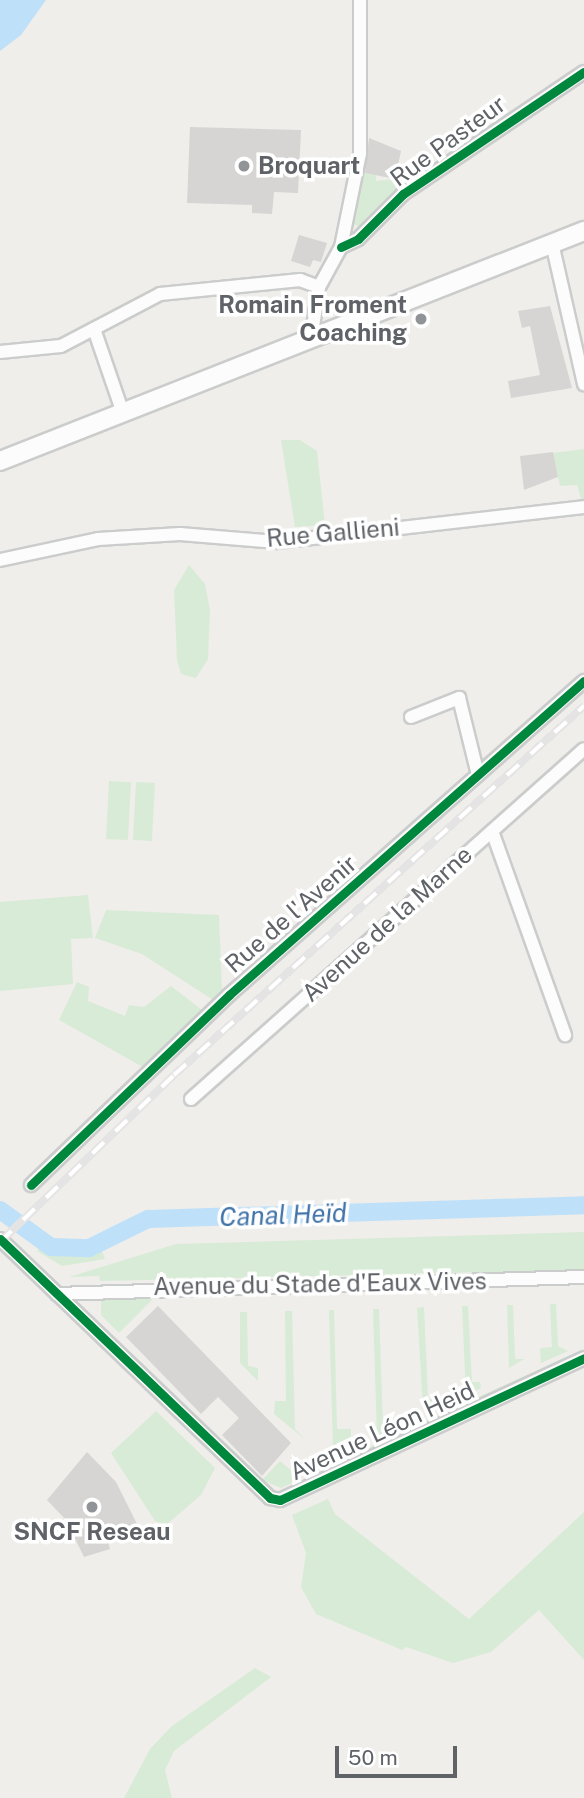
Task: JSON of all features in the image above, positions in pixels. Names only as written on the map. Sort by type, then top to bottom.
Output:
[{"type":"main road","points":[[0,461],[584,231]]},
{"type":"street","points":[[311,340],[319,287],[341,247],[360,154],[360,0]]},
{"type":"street","name":"Rue Pasteur","points":[[341,247],[358,239],[402,194],[584,72]]},
{"type":"street","points":[[552,243],[584,384]]},
{"type":"street","points":[[0,352],[61,346],[160,294],[300,280],[319,287]]},
{"type":"street","points":[[94,329],[123,413]]},
{"type":"street","name":"Rue Gallieni","points":[[0,560],[98,539],[180,534],[276,542],[584,507]]},
{"type":"street","name":"Rue de l'Avenir","points":[[31,1185],[229,995],[584,681]]},
{"type":"street","points":[[411,717],[459,698],[478,775]]},
{"type":"street","name":"Avenue de la Marne","points":[[191,1099],[584,749]]},
{"type":"street","points":[[492,831],[565,1035]]},
{"type":"street","name":"Avenue Léon Heid","points":[[0,1239],[260,1494],[280,1500],[584,1358]]},
{"type":"street","name":"Avenue du Stade d'Eaux Vives","points":[[57,1294],[584,1277]]},
{"type":"green space","points":[[364,173],[376,175],[376,181],[395,179],[396,193],[363,229],[352,223]]},
{"type":"green space","points":[[281,440],[300,440],[317,451],[325,525],[295,527]]},
{"type":"green space","points":[[584,449],[584,499],[581,499],[577,485],[560,486],[553,453]]},
{"type":"green space","points":[[189,565],[205,584],[210,610],[208,659],[196,678],[181,674],[177,660],[174,590]]},
{"type":"green space","points":[[109,781],[131,782],[128,840],[106,839]]},
{"type":"green space","points":[[136,782],[155,783],[152,841],[133,840]]},
{"type":"green space","points":[[88,895],[93,938],[71,939],[73,984],[0,991],[0,902]]},
{"type":"green space","points":[[106,910],[219,915],[222,991],[213,1000],[142,954],[95,938]]},
{"type":"green space","points":[[77,982],[89,987],[88,1001],[125,1016],[129,1005],[144,1007],[171,986],[202,1010],[143,1067],[59,1020]]},
{"type":"green space","points":[[584,1232],[584,1270],[100,1281],[99,1276],[69,1277],[176,1244]]},
{"type":"green space","points":[[43,1244],[89,1250],[100,1245],[105,1259],[62,1266],[37,1251]]},
{"type":"green space","points":[[156,1296],[119,1333],[101,1315],[101,1298]]},
{"type":"green space","points":[[550,1304],[556,1304],[558,1346],[568,1351],[541,1363],[540,1348],[552,1347]]},
{"type":"green space","points":[[507,1305],[513,1305],[515,1359],[524,1359],[509,1368]]},
{"type":"green space","points":[[462,1306],[468,1306],[472,1382],[480,1382],[481,1388],[466,1395]]},
{"type":"green space","points":[[424,1307],[428,1398],[439,1402],[423,1409],[417,1308]]},
{"type":"green space","points":[[373,1309],[379,1309],[383,1425],[393,1423],[395,1429],[377,1437]]},
{"type":"green space","points":[[329,1310],[334,1310],[337,1429],[351,1429],[351,1441],[333,1448]]},
{"type":"green space","points":[[285,1311],[292,1311],[295,1429],[307,1441],[274,1414],[275,1401],[286,1401]]},
{"type":"green space","points":[[240,1312],[247,1312],[248,1366],[258,1368],[258,1381],[240,1363]]},
{"type":"green space","points":[[570,1355],[571,1360],[321,1476],[322,1469]]},
{"type":"green space","points":[[156,1411],[215,1468],[201,1495],[166,1525],[155,1521],[111,1453]]},
{"type":"green space","points":[[280,1461],[301,1479],[281,1488],[262,1480]]},
{"type":"green space","points":[[328,1499],[335,1514],[469,1619],[584,1512],[584,1660],[539,1610],[491,1652],[453,1663],[406,1647],[402,1650],[316,1614],[301,1587],[306,1553],[292,1515]]},
{"type":"green space","points":[[255,1668],[271,1677],[174,1751],[165,1770],[172,1798],[124,1798],[150,1749],[172,1726]]},
{"type":"water","points":[[0,0],[46,0],[21,35],[0,51]]},
{"type":"building","name":"Broquart","points":[[190,127],[301,130],[298,193],[274,192],[272,214],[252,213],[252,205],[187,203]]},
{"type":"building","points":[[369,138],[401,151],[395,179],[365,173]]},
{"type":"building","points":[[299,235],[327,243],[321,262],[313,260],[310,267],[291,261]]},
{"type":"building","points":[[550,306],[572,388],[511,398],[508,381],[540,375],[530,326],[522,328],[518,311]]},
{"type":"building","points":[[553,452],[558,477],[524,490],[520,456]]},
{"type":"building","points":[[158,1306],[291,1443],[262,1476],[222,1435],[239,1418],[218,1397],[201,1414],[126,1337]]},
{"type":"building","name":"SNCF Reseau","points":[[87,1452],[116,1482],[140,1530],[107,1539],[110,1549],[84,1557],[66,1520],[47,1500]]},
{"type":"waterway","name":"Canal Heïd","points":[[0,1210],[51,1247],[89,1248],[148,1219],[584,1205]]},
{"type":"railway","points":[[0,1242],[174,1075],[584,706]]},
{"type":"cycle path","points":[[341,247],[358,239],[403,194],[584,72]]},
{"type":"cycle path","points":[[31,1185],[229,995],[584,681]]},
{"type":"cycle path","points":[[0,1239],[270,1498],[280,1500],[584,1358]]},
{"type":"place","name":"Broquart","points":[[244,166]]},
{"type":"place","name":"Romain Froment Coaching","points":[[421,319]]},
{"type":"place","name":"SNCF Reseau","points":[[92,1507]]}]
